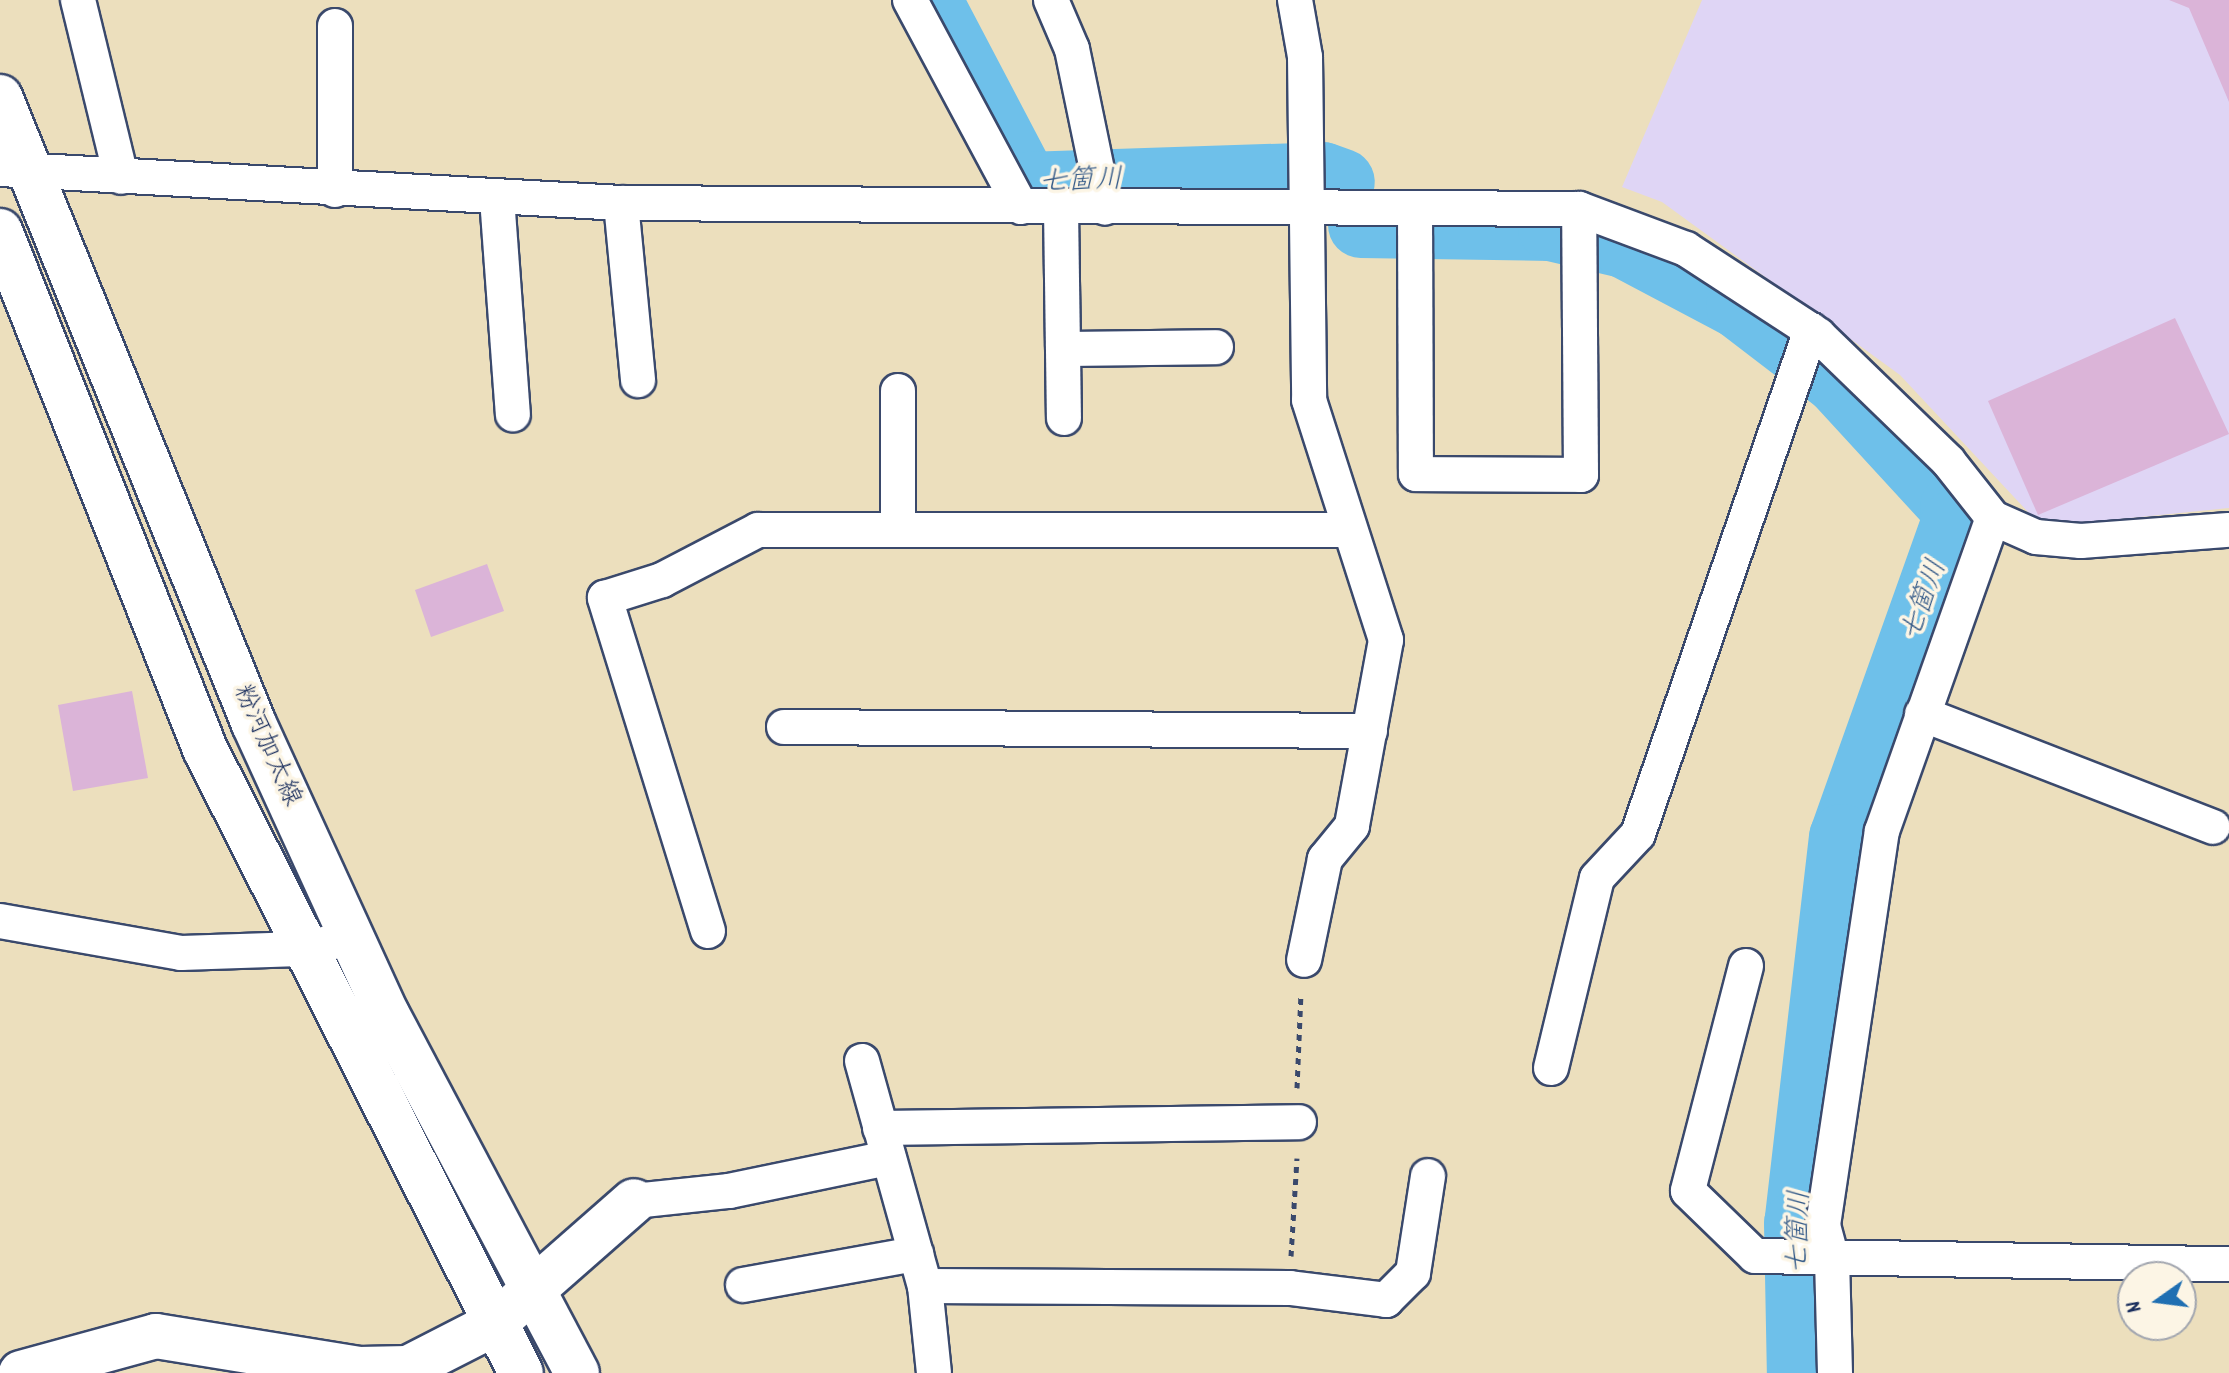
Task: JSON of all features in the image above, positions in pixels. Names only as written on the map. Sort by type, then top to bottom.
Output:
[{"type":"main road","name":"粉河加太線","points":[[0,97],[14,170],[254,724],[352,938],[533,1294],[577,1373]]},
{"type":"main road","points":[[0,231],[205,749],[300,949],[521,1373]]},
{"type":"main road","points":[[21,1373],[156,1336],[359,1369],[408,1368],[494,1324],[533,1294],[634,1201]]},
{"type":"street","points":[[78,0],[121,177]]},
{"type":"street","points":[[910,0],[1021,207]]},
{"type":"street","points":[[1051,0],[1072,49],[1103,191]]},
{"type":"street","points":[[1295,0],[1305,57],[1309,400],[1386,640],[1352,826],[1325,859],[1317,885],[1304,960]]},
{"type":"street","points":[[335,26],[335,190]]},
{"type":"street","points":[[14,170],[335,190],[621,203],[1061,208],[1103,191],[1306,187],[1415,213],[1580,229],[1686,249],[1948,461],[1993,518],[2036,537],[2081,541],[2229,530]]},
{"type":"street","points":[[497,198],[513,414]]},
{"type":"street","points":[[621,203],[638,380]]},
{"type":"street","points":[[1061,208],[1064,418]]},
{"type":"street","points":[[1415,213],[1416,474],[1581,475],[1580,229]]},
{"type":"street","points":[[1063,349],[1216,347]]},
{"type":"street","points":[[1551,1068],[1597,878],[1638,834],[1805,347]]},
{"type":"street","points":[[898,391],[898,530]]},
{"type":"street","points":[[1835,1373],[1807,1258],[1823,1225],[1882,831],[1993,518]]},
{"type":"street","points":[[708,931],[605,598],[662,580],[758,530],[1349,530]]},
{"type":"street","points":[[1922,714],[2213,827]]},
{"type":"street","points":[[784,727],[1370,731]]},
{"type":"street","points":[[0,921],[181,953],[300,949],[352,938]]},
{"type":"street","points":[[1746,966],[1688,1191],[1755,1256],[2229,1264]]},
{"type":"street","points":[[862,1061],[925,1286],[934,1373]]},
{"type":"street","points":[[634,1201],[729,1191],[885,1143],[1299,1122]]},
{"type":"street","points":[[925,1286],[1290,1288],[1386,1300],[1413,1273],[1428,1176]]},
{"type":"street","points":[[743,1285],[916,1254]]},
{"type":"shaded area","points":[[1702,0],[2229,0],[2229,508],[2042,527],[1900,375],[1662,202],[1622,187]]},
{"type":"building","points":[[2169,0],[2229,0],[2229,102],[2189,8]]},
{"type":"building","points":[[2175,318],[2229,434],[2038,515],[1988,401]]},
{"type":"building","points":[[487,564],[504,611],[431,637],[415,590]]},
{"type":"building","points":[[132,691],[148,778],[73,791],[58,705]]},
{"type":"waterway","name":"七箇川","points":[[929,0],[1026,185],[1323,175],[1342,182]]},
{"type":"waterway","name":"七箇川","points":[[1361,225],[1551,228],[1624,245],[1739,306],[1837,381],[1953,507],[1954,523],[1842,837],[1797,1223],[1800,1373]]}]
